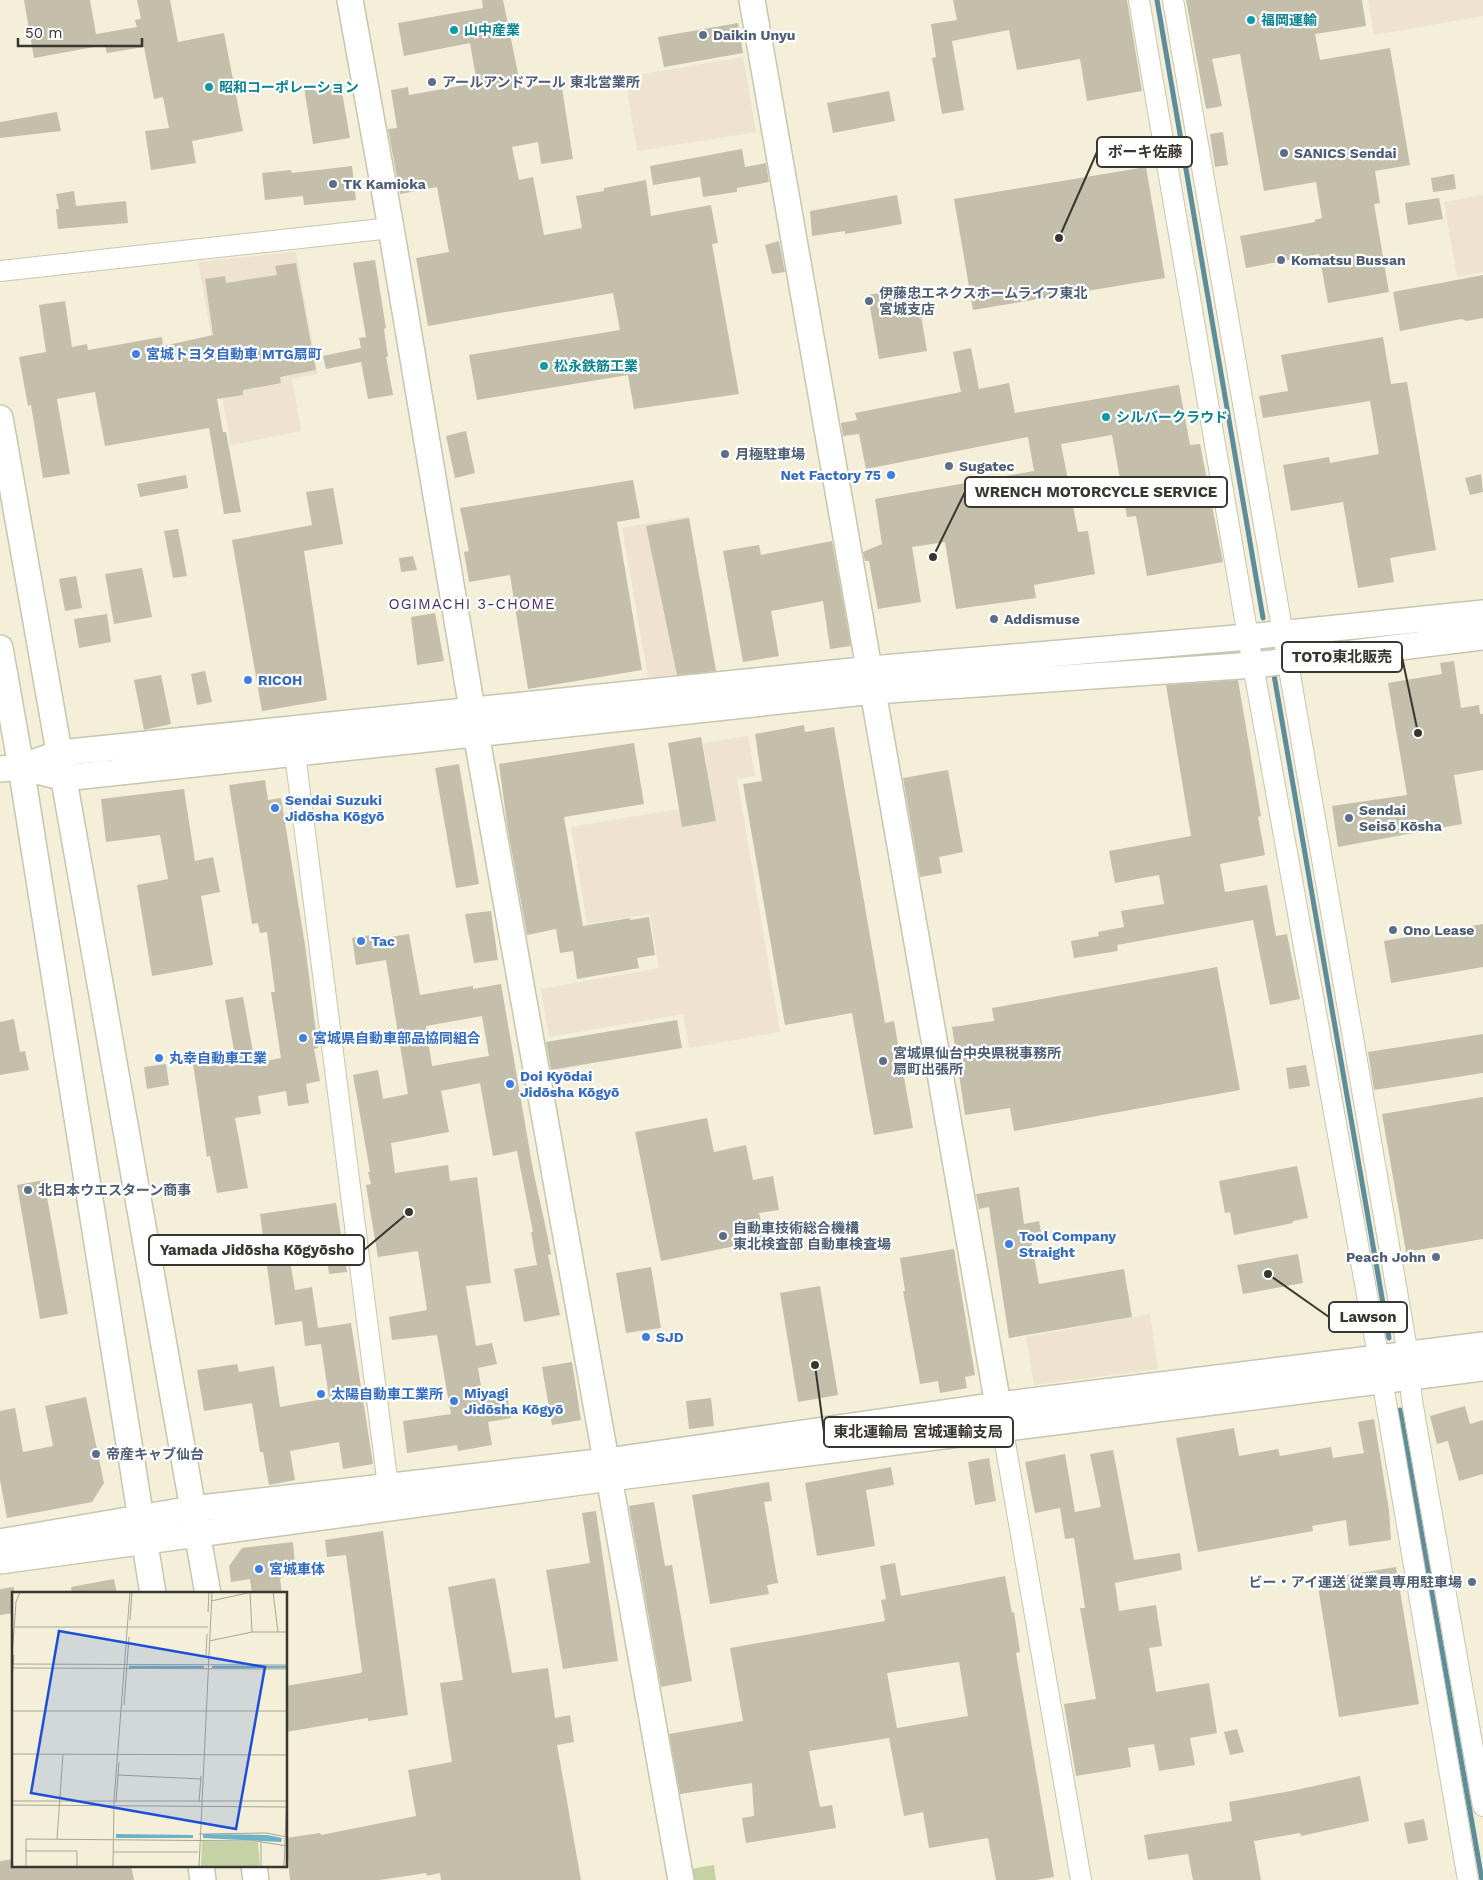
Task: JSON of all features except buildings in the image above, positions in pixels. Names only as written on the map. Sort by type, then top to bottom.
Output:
[{"type":"street","points":[[350,0],[391,228],[474,722],[681,1880]]},
{"type":"street","points":[[752,0],[1081,1880]]},
{"type":"street","points":[[1139,0],[1248,637],[1380,1370],[1468,1880]]},
{"type":"street","points":[[1173,0],[1410,1366],[1412,1401],[1483,1806]]},
{"type":"street","points":[[0,272],[391,228]]},
{"type":"street","points":[[0,418],[208,1592]]},
{"type":"street","points":[[10,768],[60,753],[293,741],[1483,613]]},
{"type":"street","points":[[872,679],[1254,664],[1483,637]]},
{"type":"street","points":[[0,648],[10,768],[153,1592]]},
{"type":"street","points":[[10,768],[64,778],[293,741]]},
{"type":"street","points":[[293,741],[388,1498]]},
{"type":"street","points":[[1410,1366],[1483,1344]]},
{"type":"street","points":[[0,1561],[199,1535],[388,1498],[1001,1417],[1410,1366],[1483,1368]]},
{"type":"street","points":[[0,1542],[192,1509],[388,1498]]},
{"type":"shaded area","points":[[1368,0],[1483,0],[1483,16],[1374,35]]},
{"type":"shaded area","points":[[743,57],[756,132],[637,151],[625,77]]},
{"type":"shaded area","points":[[1483,195],[1483,272],[1457,277],[1444,202]]},
{"type":"shaded area","points":[[296,252],[318,374],[292,379],[301,431],[231,445],[198,262]]},
{"type":"shaded area","points":[[689,516],[716,671],[649,683],[622,528]]},
{"type":"shaded area","points":[[748,736],[755,776],[737,779],[780,1032],[689,1048],[683,1014],[549,1037],[541,989],[659,968],[650,914],[587,924],[571,827],[679,809],[682,827],[716,821],[703,743]]},
{"type":"shaded area","points":[[1150,1314],[1158,1369],[1034,1385],[1026,1337]]},
{"type":"green space","points":[[714,1865],[716,1880],[687,1880],[685,1870]]},
{"type":"waterway","points":[[1157,0],[1263,618]]},
{"type":"waterway","points":[[1274,675],[1389,1338]]},
{"type":"waterway","points":[[1400,1410],[1482,1880]]},
{"type":"place","name":"福岡運輸","points":[[1251,20]]},
{"type":"place","name":"山中産業","points":[[454,30]]},
{"type":"place","name":"Daikin Unyu","points":[[703,35]]},
{"type":"place","name":"アールアンドアール 東北営業所","points":[[432,82]]},
{"type":"place","name":"昭和コーポレーション","points":[[209,87]]},
{"type":"place","name":"SANICS Sendai","points":[[1284,153]]},
{"type":"place","name":"TK Kamioka","points":[[333,184]]},
{"type":"place","name":"ボーキ佐藤","points":[[1059,238]]},
{"type":"place","name":"Komatsu Bussan","points":[[1281,260]]},
{"type":"place","name":"伊藤忠エネクスホームライフ東北 宮城支店","points":[[869,301]]},
{"type":"place","name":"宮城トヨタ自動車 MTG扇町","points":[[136,354]]},
{"type":"place","name":"松永鉄筋工業","points":[[544,366]]},
{"type":"place","name":"シルバークラウド","points":[[1106,417]]},
{"type":"place","name":"月極駐車場","points":[[725,454]]},
{"type":"place","name":"Sugatec","points":[[949,466]]},
{"type":"place","name":"Net Factory 75","points":[[891,475]]},
{"type":"place","name":"WRENCH MOTORCYCLE SERVICE","points":[[933,557]]},
{"type":"place","name":"Addismuse","points":[[994,619]]},
{"type":"place","name":"RICOH","points":[[248,680]]},
{"type":"place","name":"TOTO東北販売","points":[[1418,733]]},
{"type":"place","name":"Sendai Suzuki Jidōsha Kōgyō","points":[[275,808]]},
{"type":"place","name":"Sendai Seisō Kōsha","points":[[1349,818]]},
{"type":"place","name":"Ono Lease","points":[[1393,930]]},
{"type":"place","name":"Tac","points":[[361,941]]},
{"type":"place","name":"宮城県自動車部品協同組合","points":[[303,1038]]},
{"type":"place","name":"丸幸自動車工業","points":[[159,1058]]},
{"type":"place","name":"宮城県仙台中央県税事務所 扇町出張所","points":[[883,1061]]},
{"type":"place","name":"Doi Kyōdai Jidōsha Kōgyō","points":[[510,1084]]},
{"type":"place","name":"北日本ウエスターン商事","points":[[28,1190]]},
{"type":"place","name":"Yamada Jidōsha Kōgyōsho","points":[[409,1212]]},
{"type":"place","name":"自動車技術総合機構 東北検査部 自動車検査場","points":[[723,1236]]},
{"type":"place","name":"Tool Company Straight","points":[[1009,1244]]},
{"type":"place","name":"Peach John","points":[[1436,1257]]},
{"type":"place","name":"Lawson","points":[[1268,1274]]},
{"type":"place","name":"SJD","points":[[646,1337]]},
{"type":"place","name":"東北運輸局 宮城運輸支局","points":[[815,1365]]},
{"type":"place","name":"太陽自動車工業所","points":[[321,1394]]},
{"type":"place","name":"Miyagi Jidōsha Kōgyō","points":[[454,1401]]},
{"type":"place","name":"帝産キャブ仙台","points":[[96,1454]]},
{"type":"place","name":"宮城車体","points":[[259,1569]]},
{"type":"place","name":"ビー・アイ運送 従業員専用駐車場","points":[[1472,1582]]},
{"type":"district","name":"OGIMACHI 3-CHOME","points":[[472,604]]}]
